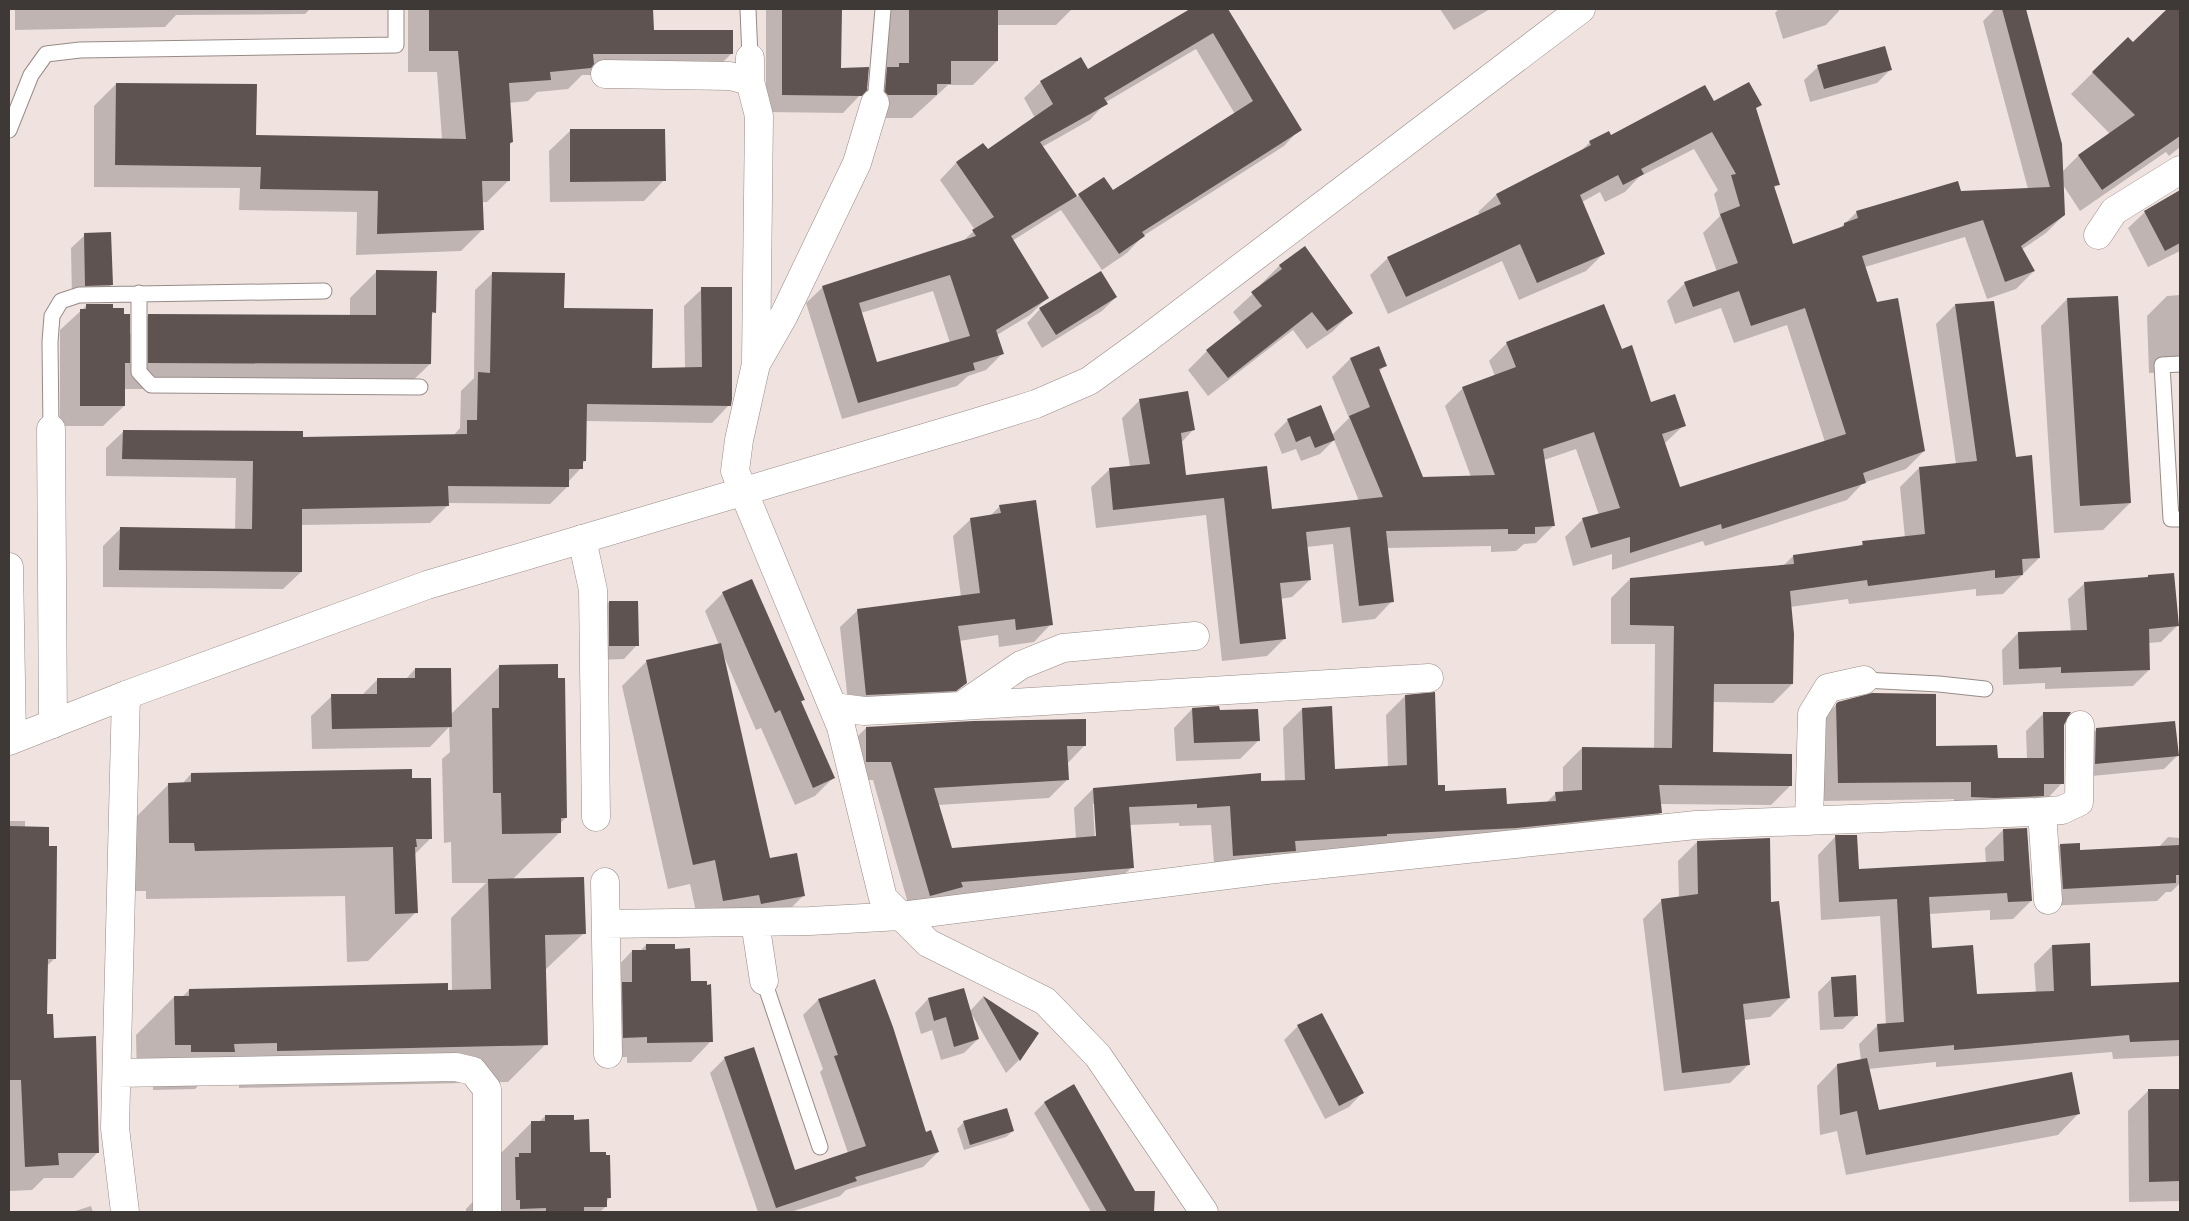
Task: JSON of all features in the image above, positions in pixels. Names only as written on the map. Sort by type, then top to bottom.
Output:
[{"type":"street","points":[[9,566],[10,740],[126,695],[427,585],[743,493],[1036,404],[1089,381],[1581,9]]},
{"type":"street","points":[[605,74],[730,76],[750,70],[759,116],[756,364],[734,471],[765,541],[841,727],[883,898],[928,943],[1045,1001],[1098,1056],[1204,1212]]},
{"type":"street","points":[[756,364],[784,315],[857,163],[875,102]]},
{"type":"street","points":[[2098,235],[2114,211],[2180,170]]},
{"type":"street","points":[[51,430],[53,724]]},
{"type":"street","points":[[582,540],[593,590],[596,817]]},
{"type":"street","points":[[961,706],[1021,665],[1063,648],[1195,636]]},
{"type":"street","points":[[834,707],[864,711],[1429,678]]},
{"type":"street","points":[[1809,821],[1812,714],[1828,688],[1864,680]]},
{"type":"street","points":[[125,1212],[115,1128],[126,695]]},
{"type":"street","points":[[606,924],[755,922],[901,916],[1277,869],[1687,826],[2062,810],[2079,802],[2080,725]]},
{"type":"street","points":[[2042,812],[2048,900]]},
{"type":"street","points":[[605,882],[608,1054]]},
{"type":"street","points":[[755,922],[764,982]]},
{"type":"street","points":[[117,1073],[456,1067],[473,1071],[487,1089],[487,1212]]},
{"type":"lane","points":[[9,130],[30,75],[46,54],[80,50],[396,45],[396,9]]},
{"type":"lane","points":[[748,9],[750,70]]},
{"type":"lane","points":[[875,102],[883,9]]},
{"type":"lane","points":[[51,430],[50,342],[52,316],[61,301],[79,294],[324,291]]},
{"type":"lane","points":[[139,294],[139,372],[151,385],[420,387]]},
{"type":"lane","points":[[2180,364],[2162,365],[2171,519],[2180,519]]},
{"type":"lane","points":[[1864,680],[1939,684],[1985,689]]},
{"type":"lane","points":[[764,982],[820,1147]]},
{"type":"building","points":[[429,9],[653,9],[654,30],[733,30],[733,54],[593,54],[594,64],[591,68],[550,72],[551,80],[509,83],[513,142],[510,143],[510,181],[482,181],[484,230],[377,234],[378,191],[260,189],[261,167],[115,165],[116,83],[257,84],[256,135],[466,139],[458,51],[429,51]]},
{"type":"building","points":[[782,9],[842,9],[841,68],[869,67],[867,90],[862,96],[782,95]]},
{"type":"building","points":[[909,9],[998,9],[998,61],[951,61],[951,84],[937,84],[937,95],[888,95],[885,92],[887,67],[899,67],[899,63],[909,63]]},
{"type":"building","points":[[1190,9],[1228,9],[1302,130],[1142,232],[1145,236],[1119,254],[1078,194],[1104,177],[1113,190],[1253,101],[1213,33],[1104,98],[1108,104],[1040,142],[1077,196],[1011,236],[1049,298],[996,330],[1004,354],[973,363],[975,370],[858,403],[822,286],[976,236],[972,230],[994,217],[956,162],[983,143],[988,149],[1053,104],[1040,81],[1081,57],[1088,69]],"holes":[[[950,275],[970,336],[877,362],[859,303]]]},
{"type":"building","points":[[2002,9],[2026,9],[2062,144],[2065,215],[2021,246],[2035,271],[2005,282],[1983,220],[1862,256],[1877,302],[1898,298],[1925,451],[1863,473],[1866,483],[1722,529],[1721,524],[1630,553],[1630,537],[1591,548],[1582,518],[1620,508],[1594,432],[1543,449],[1555,526],[1535,527],[1535,534],[1508,534],[1508,529],[1386,531],[1394,602],[1359,606],[1350,527],[1306,532],[1311,580],[1280,583],[1286,639],[1240,644],[1224,498],[1113,510],[1109,468],[1150,464],[1139,399],[1188,391],[1195,430],[1181,433],[1186,475],[1267,466],[1272,509],[1383,497],[1349,416],[1370,407],[1350,358],[1379,346],[1387,366],[1379,369],[1423,477],[1495,475],[1462,387],[1516,367],[1506,342],[1604,304],[1622,349],[1632,345],[1651,402],[1675,394],[1686,426],[1662,434],[1680,487],[1846,434],[1805,308],[1751,326],[1739,291],[1693,307],[1684,282],[1738,263],[1720,214],[1740,206],[1731,175],[1736,174],[1712,132],[1641,169],[1644,174],[1623,185],[1618,175],[1580,195],[1605,254],[1537,283],[1520,244],[1406,297],[1387,257],[1501,204],[1496,194],[1591,145],[1589,141],[1609,131],[1611,135],[1705,85],[1714,101],[1749,82],[1762,105],[1756,108],[1780,185],[1774,186],[1793,244],[1844,226],[1844,223],[1858,218],[1856,211],[1958,181],[1961,191],[2050,187]]},
{"type":"building","points":[[2167,9],[2180,9],[2180,136],[2102,190],[2078,155],[2135,115],[2092,72],[2128,37],[2133,42]]},
{"type":"building","points":[[1885,46],[1892,70],[1824,89],[1817,65]]},
{"type":"building","points":[[570,129],[665,129],[666,181],[570,182]]},
{"type":"building","points":[[2180,190],[2180,243],[2165,251],[2144,211]]},
{"type":"building","points":[[111,232],[113,285],[85,286],[84,233]]},
{"type":"building","points":[[1305,246],[1353,313],[1327,331],[1312,312],[1228,378],[1206,350],[1262,306],[1251,292],[1282,269],[1279,265]]},
{"type":"building","points":[[376,270],[437,271],[436,313],[432,312],[431,364],[148,363],[148,314],[376,315]]},
{"type":"building","points":[[1101,271],[1117,297],[1056,335],[1039,308]]},
{"type":"building","points":[[492,272],[565,273],[564,308],[653,309],[652,368],[702,367],[701,287],[732,287],[731,406],[587,404],[586,461],[583,461],[583,469],[569,469],[569,487],[448,486],[449,506],[302,509],[302,572],[119,570],[120,527],[252,529],[253,461],[122,459],[123,430],[303,431],[303,437],[467,434],[467,420],[477,420],[478,372],[490,373]]},
{"type":"building","points":[[2118,296],[2131,503],[2080,506],[2067,298]]},
{"type":"building","points":[[1994,301],[2016,457],[2032,455],[2040,558],[2022,559],[2023,575],[1995,578],[1995,570],[1868,586],[1867,580],[1790,591],[1794,634],[1793,684],[1714,684],[1713,752],[1792,754],[1792,786],[1659,785],[1662,813],[1517,828],[1387,834],[1387,836],[1295,841],[1296,851],[1233,856],[1230,806],[1197,808],[1197,804],[1129,807],[1134,868],[961,882],[963,887],[930,896],[891,762],[866,762],[866,727],[973,721],[1086,719],[1086,746],[1067,746],[1069,780],[934,788],[952,848],[1096,836],[1093,788],[1261,773],[1261,781],[1305,780],[1302,708],[1332,706],[1335,769],[1407,765],[1405,695],[1435,692],[1438,785],[1445,785],[1445,791],[1506,788],[1507,804],[1556,801],[1555,792],[1582,790],[1582,747],[1672,748],[1674,626],[1630,625],[1630,578],[1794,564],[1793,555],[1863,545],[1862,541],[1925,534],[1919,467],[1977,461],[1955,304]]},
{"type":"building","points":[[86,304],[113,304],[113,308],[124,308],[124,314],[130,314],[130,363],[125,363],[125,406],[80,406],[80,309],[86,309]]},
{"type":"building","points":[[1321,405],[1335,440],[1315,448],[1310,436],[1296,442],[1287,419]]},
{"type":"building","points":[[1036,500],[1053,625],[1016,630],[1015,619],[958,626],[967,683],[956,691],[866,695],[857,609],[980,593],[970,518],[1001,513],[999,505]]},
{"type":"building","points":[[2174,573],[2179,626],[2149,629],[2150,670],[2061,673],[2061,667],[2019,669],[2018,632],[2087,630],[2084,582]]},
{"type":"building","points":[[752,579],[805,700],[801,701],[835,778],[813,788],[780,710],[775,713],[722,592]]},
{"type":"building","points":[[609,601],[638,601],[639,646],[609,646]]},
{"type":"building","points":[[721,643],[770,858],[797,853],[805,896],[761,904],[759,895],[723,901],[715,860],[693,865],[646,660]]},
{"type":"building","points":[[558,664],[558,678],[565,678],[567,818],[561,818],[561,833],[502,834],[501,793],[493,793],[492,708],[499,708],[499,665]]},
{"type":"building","points":[[415,668],[451,668],[452,727],[332,729],[331,694],[377,694],[377,678],[415,678]]},
{"type":"building","points":[[1872,693],[1936,694],[1936,746],[1997,745],[1998,758],[2044,758],[2043,712],[2071,712],[2064,725],[2064,784],[2044,784],[2044,796],[1995,798],[1971,797],[1971,782],[1838,783],[1836,704]]},
{"type":"building","points":[[1219,706],[1220,710],[1258,709],[1260,741],[1194,743],[1192,708]]},
{"type":"building","points":[[2175,721],[2179,756],[2095,764],[2096,728]]},
{"type":"building","points":[[412,769],[412,778],[431,778],[432,839],[416,839],[417,847],[415,847],[418,913],[395,914],[393,847],[195,851],[194,843],[169,843],[168,783],[191,782],[191,773]]},
{"type":"building","points":[[9,826],[49,827],[49,846],[57,846],[56,959],[48,959],[47,1014],[53,1014],[54,1038],[96,1036],[99,1153],[58,1153],[59,1165],[25,1167],[21,1080],[9,1080]]},
{"type":"building","points":[[2027,828],[2032,901],[2008,902],[2007,893],[1929,897],[1932,948],[1973,945],[1977,994],[2054,991],[2052,945],[2090,943],[2091,986],[2180,982],[2180,1040],[2130,1042],[2129,1035],[1954,1050],[1954,1045],[1879,1052],[1877,1024],[1904,1022],[1897,899],[1839,902],[1835,835],[1857,835],[1859,869],[2004,861],[2003,829]]},
{"type":"building","points":[[1770,838],[1771,902],[1779,901],[1790,998],[1743,1004],[1750,1065],[1682,1073],[1661,899],[1698,894],[1697,841]]},
{"type":"building","points":[[2080,843],[2080,850],[2180,845],[2180,875],[2176,875],[2176,883],[2063,889],[2060,844]]},
{"type":"building","points":[[584,877],[586,934],[545,935],[548,1045],[277,1051],[277,1043],[234,1044],[235,1052],[191,1052],[191,1045],[175,1045],[174,996],[189,996],[189,989],[448,983],[448,990],[491,989],[488,879]]},
{"type":"building","points":[[646,944],[675,944],[675,949],[690,948],[691,981],[707,981],[707,985],[711,984],[713,1042],[647,1043],[647,1037],[623,1038],[622,982],[632,982],[632,950],[646,950]]},
{"type":"building","points":[[1856,975],[1858,1016],[1834,1017],[1831,977]]},
{"type":"building","points":[[875,979],[893,1027],[926,1132],[931,1130],[939,1152],[855,1177],[857,1181],[776,1208],[724,1057],[754,1047],[795,1170],[866,1146],[834,1056],[838,1055],[818,999]]},
{"type":"building","points":[[964,988],[979,1039],[954,1047],[946,1017],[934,1021],[928,998]]},
{"type":"building","points":[[983,996],[1039,1033],[1020,1061]]},
{"type":"building","points":[[1322,1013],[1364,1093],[1339,1106],[1297,1025]]},
{"type":"building","points":[[1867,1058],[1879,1110],[2072,1072],[2080,1114],[1866,1155],[1857,1111],[1840,1115],[1837,1064]]},
{"type":"building","points":[[1074,1084],[1135,1191],[1155,1191],[1154,1212],[1107,1212],[1044,1102]]},
{"type":"building","points":[[2148,1089],[2180,1089],[2180,1181],[2149,1182]]},
{"type":"building","points":[[1007,1108],[1014,1131],[970,1145],[963,1121]]},
{"type":"building","points":[[545,1115],[574,1115],[574,1120],[589,1119],[590,1152],[606,1152],[606,1155],[610,1155],[611,1198],[607,1198],[607,1207],[584,1207],[584,1212],[546,1212],[546,1208],[520,1209],[520,1200],[516,1200],[515,1157],[519,1157],[519,1153],[531,1153],[531,1121],[545,1121]]}]
